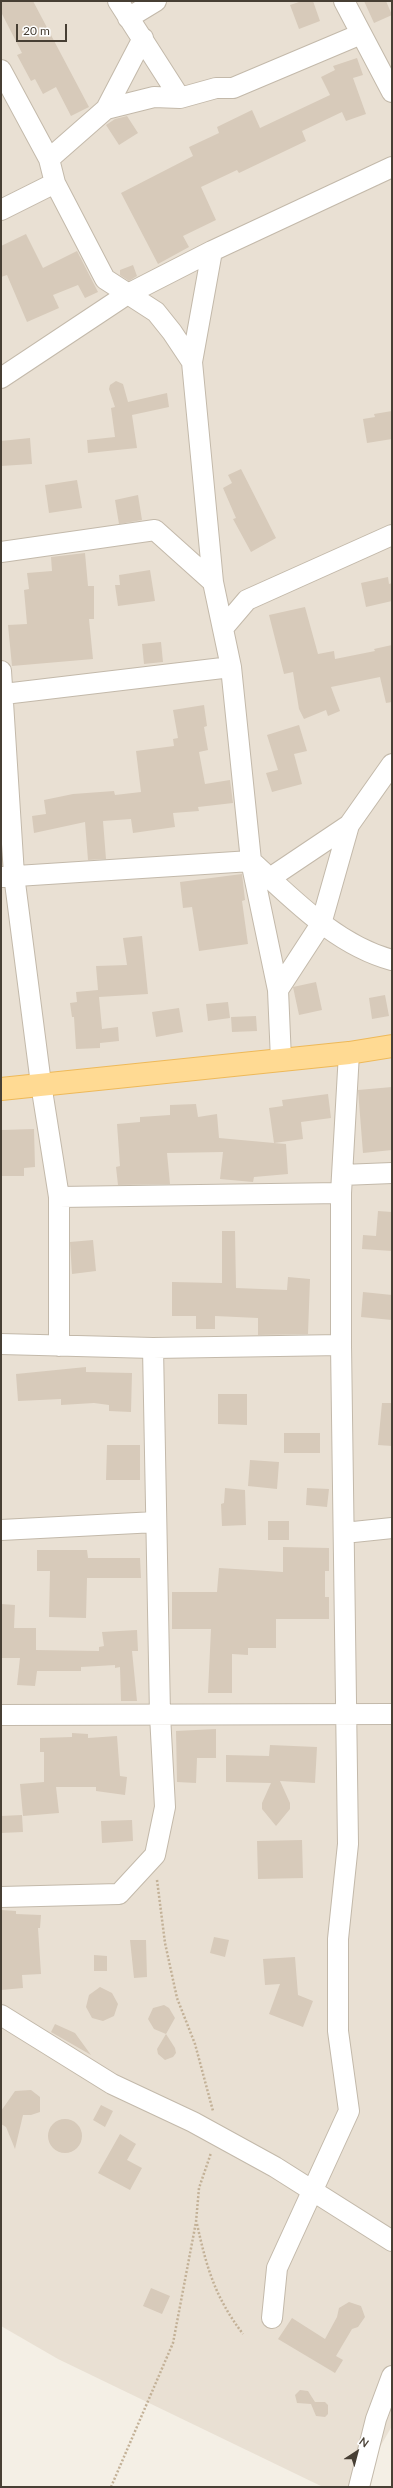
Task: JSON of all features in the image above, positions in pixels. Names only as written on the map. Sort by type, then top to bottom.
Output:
[{"type":"main road","points":[[1,1089],[349,1053],[392,1046]]},
{"type":"street","points":[[156,1],[123,9],[143,38],[180,98]]},
{"type":"street","points":[[344,1],[392,92]]},
{"type":"street","points":[[106,109],[154,97],[180,98],[216,88],[233,88],[361,34]]},
{"type":"street","points":[[49,159],[106,109],[143,38]]},
{"type":"street","points":[[1,72],[49,159],[55,183],[105,279],[126,295],[156,312],[172,332],[192,362]]},
{"type":"street","points":[[1,378],[126,295],[212,251],[392,168]]},
{"type":"street","points":[[1,210],[55,183]]},
{"type":"street","points":[[212,251],[192,362],[213,582],[224,627],[230,667],[251,861],[278,990],[281,1060]]},
{"type":"street","points":[[1,552],[155,530],[213,582]]},
{"type":"street","points":[[224,627],[247,600],[392,535]]},
{"type":"street","points":[[4,694],[230,667]]},
{"type":"street","points":[[1,671],[4,694],[8,876],[59,1197],[59,1346]]},
{"type":"street","points":[[278,990],[321,924],[349,825],[392,764]]},
{"type":"street","points":[[270,878],[349,825]]},
{"type":"street","points":[[8,876],[251,861],[321,924],[379,956],[392,960]]},
{"type":"street","points":[[272,2318],[277,2268],[349,2111],[344,2084],[338,2016],[338,1939],[348,1844],[341,1345],[342,1184],[349,1053]]},
{"type":"street","points":[[59,1197],[342,1184],[392,1173]]},
{"type":"street","points":[[1,1344],[153,1348],[341,1345]]},
{"type":"street","points":[[1,1897],[118,1894],[155,1855],[165,1807],[160,1715],[153,1348]]},
{"type":"street","points":[[1,1530],[156,1522]]},
{"type":"street","points":[[344,1533],[392,1528]]},
{"type":"street","points":[[1,1715],[392,1714]]},
{"type":"street","points":[[1,2015],[112,2084],[218,2135],[313,2191],[392,2241]]},
{"type":"street","points":[[359,2487],[376,2419],[392,2376]]},
{"type":"path","points":[[111,2487],[173,2343],[196,2222],[199,2188],[218,2135],[197,2050],[177,1998],[165,1943],[155,1855]]},
{"type":"path","points":[[196,2222],[207,2267],[225,2310],[243,2334]]},
{"type":"shaded area","points":[[1,1],[392,1],[392,2426],[357,2487],[323,2487],[58,2359],[1,2326]]},
{"type":"building","points":[[1,1],[33,1],[89,107],[71,116],[56,87],[43,94],[35,79],[31,81],[17,55],[22,53],[1,12]]},
{"type":"building","points":[[302,1],[313,1],[320,21],[299,29],[290,5]]},
{"type":"building","points":[[364,1],[386,1],[392,15],[374,23]]},
{"type":"building","points":[[357,58],[363,75],[353,78],[366,114],[346,121],[342,112],[302,131],[306,141],[239,173],[237,170],[201,187],[216,220],[183,236],[189,247],[158,264],[121,193],[193,156],[189,147],[219,133],[217,127],[252,110],[260,128],[330,95],[321,77],[335,70],[333,66]]},
{"type":"building","points":[[127,116],[138,133],[119,145],[106,125],[115,119]]},
{"type":"building","points":[[26,234],[43,268],[77,251],[98,292],[85,298],[78,285],[53,295],[59,308],[27,322],[7,275],[1,277],[1,246]]},
{"type":"building","points":[[133,265],[137,276],[129,281],[120,275],[120,270]]},
{"type":"building","points":[[116,381],[123,384],[128,402],[167,393],[169,407],[132,415],[137,448],[88,453],[87,440],[115,437],[111,408],[115,407],[109,389],[110,385]]},
{"type":"building","points":[[392,411],[392,439],[367,443],[363,419],[375,417],[374,414]]},
{"type":"building","points":[[30,438],[32,464],[1,466],[1,441]]},
{"type":"building","points":[[241,469],[276,538],[251,552],[233,519],[236,518],[223,488],[232,483],[228,475]]},
{"type":"building","points":[[77,480],[82,508],[49,513],[45,485]]},
{"type":"building","points":[[138,495],[142,520],[119,524],[115,500]]},
{"type":"building","points":[[85,553],[88,586],[94,586],[94,619],[89,619],[93,659],[12,666],[8,625],[27,624],[24,590],[29,589],[27,573],[52,571],[51,557]]},
{"type":"building","points":[[150,570],[155,601],[118,606],[115,585],[120,585],[119,575]]},
{"type":"building","points":[[388,577],[389,584],[392,583],[392,601],[366,607],[361,583]]},
{"type":"building","points":[[305,607],[318,654],[334,651],[335,659],[375,651],[374,649],[392,645],[392,702],[386,703],[380,677],[331,687],[340,711],[328,716],[326,710],[304,719],[299,709],[293,672],[284,674],[269,615]]},
{"type":"building","points":[[161,642],[163,662],[144,664],[142,644]]},
{"type":"building","points":[[204,705],[207,726],[204,727],[208,750],[199,752],[205,784],[230,780],[233,803],[198,807],[199,811],[173,813],[175,827],[133,833],[131,819],[103,821],[106,859],[88,860],[85,822],[34,833],[32,816],[46,814],[44,800],[73,794],[114,791],[115,795],[141,792],[136,751],[174,746],[173,739],[178,738],[173,710]]},
{"type":"building","points":[[299,725],[307,751],[294,754],[302,784],[272,792],[266,773],[278,770],[267,735]]},
{"type":"building","points":[[242,874],[245,900],[242,901],[248,944],[199,951],[192,907],[183,908],[180,882]]},
{"type":"building","points":[[142,936],[148,994],[99,997],[102,1029],[118,1027],[119,1041],[100,1043],[100,1048],[76,1049],[74,1017],[72,1017],[70,1003],[77,1002],[76,992],[98,990],[96,966],[127,965],[123,938]]},
{"type":"building","points":[[316,982],[322,1010],[299,1015],[293,987]]},
{"type":"building","points":[[385,995],[389,1016],[372,1019],[369,998]]},
{"type":"building","points":[[228,1002],[230,1018],[208,1021],[206,1004]]},
{"type":"building","points":[[179,1008],[183,1032],[156,1037],[152,1012]]},
{"type":"building","points":[[256,1016],[257,1031],[232,1032],[231,1017]]},
{"type":"building","points":[[392,1087],[392,1150],[363,1153],[358,1090]]},
{"type":"building","points":[[328,1094],[331,1118],[301,1122],[303,1139],[274,1143],[269,1108],[283,1106],[282,1100]]},
{"type":"building","points":[[196,1104],[198,1117],[217,1114],[219,1138],[286,1144],[288,1174],[254,1177],[253,1182],[220,1179],[223,1152],[167,1153],[170,1184],[118,1185],[116,1167],[120,1166],[117,1124],[140,1122],[140,1117],[170,1115],[170,1105]]},
{"type":"building","points":[[34,1129],[35,1167],[24,1168],[24,1176],[1,1176],[1,1130]]},
{"type":"building","points":[[378,1211],[392,1212],[392,1251],[362,1249],[363,1235],[376,1236]]},
{"type":"building","points":[[222,1231],[235,1231],[236,1288],[287,1290],[288,1277],[310,1279],[308,1334],[258,1335],[258,1318],[215,1316],[215,1329],[196,1329],[196,1316],[172,1316],[172,1282],[222,1283]]},
{"type":"building","points":[[93,1240],[96,1271],[72,1274],[70,1242]]},
{"type":"building","points":[[363,1292],[392,1295],[392,1320],[361,1317]]},
{"type":"building","points":[[86,1367],[86,1372],[132,1373],[131,1412],[109,1411],[109,1405],[94,1403],[61,1405],[61,1399],[18,1401],[16,1374]]},
{"type":"building","points":[[218,1394],[247,1394],[247,1425],[218,1424]]},
{"type":"building","points":[[382,1403],[392,1403],[392,1446],[378,1445]]},
{"type":"building","points":[[284,1433],[320,1433],[320,1453],[284,1453]]},
{"type":"building","points":[[107,1445],[140,1445],[140,1480],[106,1480]]},
{"type":"building","points":[[250,1460],[279,1462],[277,1489],[248,1486]]},
{"type":"building","points":[[225,1488],[245,1490],[246,1525],[222,1526],[221,1504],[224,1503]]},
{"type":"building","points":[[307,1488],[329,1489],[327,1507],[306,1505]]},
{"type":"building","points":[[268,1521],[289,1521],[289,1540],[268,1540]]},
{"type":"building","points":[[283,1547],[329,1548],[329,1571],[325,1571],[325,1597],[329,1597],[329,1619],[276,1619],[276,1648],[248,1648],[248,1655],[232,1654],[232,1693],[208,1693],[211,1629],[172,1629],[172,1592],[217,1592],[219,1568],[283,1572]]},
{"type":"building","points":[[37,1550],[87,1550],[88,1558],[140,1558],[141,1578],[87,1578],[86,1618],[49,1617],[50,1571],[37,1571]]},
{"type":"building","points":[[1,1604],[15,1605],[14,1628],[36,1628],[36,1650],[99,1651],[99,1647],[104,1646],[102,1632],[137,1630],[138,1651],[132,1651],[137,1701],[121,1701],[120,1667],[115,1668],[115,1665],[81,1667],[81,1671],[37,1671],[35,1686],[17,1685],[20,1658],[1,1658]]},
{"type":"building","points":[[216,1729],[216,1758],[197,1758],[196,1783],[177,1782],[176,1731]]},
{"type":"building","points":[[72,1733],[88,1734],[88,1738],[117,1736],[120,1776],[127,1777],[125,1795],[96,1791],[96,1787],[56,1787],[59,1813],[23,1816],[20,1784],[44,1782],[44,1752],[40,1752],[40,1738],[72,1737]]},
{"type":"building","points":[[270,1745],[317,1747],[315,1783],[280,1781],[290,1803],[290,1809],[276,1826],[262,1809],[262,1803],[271,1783],[226,1782],[226,1755],[269,1756]]},
{"type":"building","points":[[22,1815],[23,1832],[1,1833],[1,1816]]},
{"type":"building","points":[[132,1820],[133,1841],[102,1843],[101,1821]]},
{"type":"building","points":[[302,1840],[303,1878],[258,1879],[257,1841]]},
{"type":"building","points":[[1,1910],[16,1911],[16,1914],[41,1915],[40,1928],[38,1928],[41,1974],[22,1975],[23,1988],[1,1990]]},
{"type":"building","points":[[214,1937],[229,1940],[225,1957],[210,1953]]},
{"type":"building","points":[[130,1940],[146,1940],[147,1977],[134,1978]]},
{"type":"building","points":[[94,1955],[107,1956],[107,1971],[94,1971]]},
{"type":"building","points":[[295,1957],[298,1995],[313,2001],[303,2027],[269,2014],[280,1984],[265,1985],[263,1959]]},
{"type":"building","points":[[100,1987],[112,1993],[118,2004],[114,2016],[103,2021],[92,2018],[86,2007],[89,1995]]},
{"type":"building","points":[[164,2005],[169,2008],[175,2018],[166,2034],[154,2029],[148,2019],[153,2008]]},
{"type":"building","points":[[55,2024],[75,2033],[91,2055],[51,2032]]},
{"type":"building","points":[[166,2034],[175,2048],[176,2053],[173,2057],[165,2060],[158,2054],[157,2049]]},
{"type":"building","points":[[31,2090],[40,2097],[40,2112],[31,2115],[23,2115],[15,2149],[6,2127],[1,2124],[1,2111],[15,2091]]},
{"type":"building","points":[[101,2105],[113,2111],[105,2127],[93,2120]]},
{"type":"building","points":[[68,2119],[77,2124],[81,2129],[81,2143],[77,2148],[72,2152],[62,2153],[58,2152],[49,2143],[48,2133],[49,2129],[58,2120]]},
{"type":"building","points":[[120,2134],[136,2144],[127,2160],[142,2168],[130,2190],[98,2173]]},
{"type":"building","points":[[151,2288],[170,2296],[162,2314],[143,2306]]},
{"type":"building","points":[[349,2302],[361,2306],[365,2317],[358,2327],[352,2329],[336,2356],[343,2360],[335,2373],[278,2339],[292,2318],[325,2339],[337,2317],[339,2308]]},
{"type":"building","points":[[300,2390],[308,2391],[315,2402],[325,2402],[328,2405],[328,2414],[325,2417],[316,2416],[311,2404],[297,2403],[295,2395]]}]
